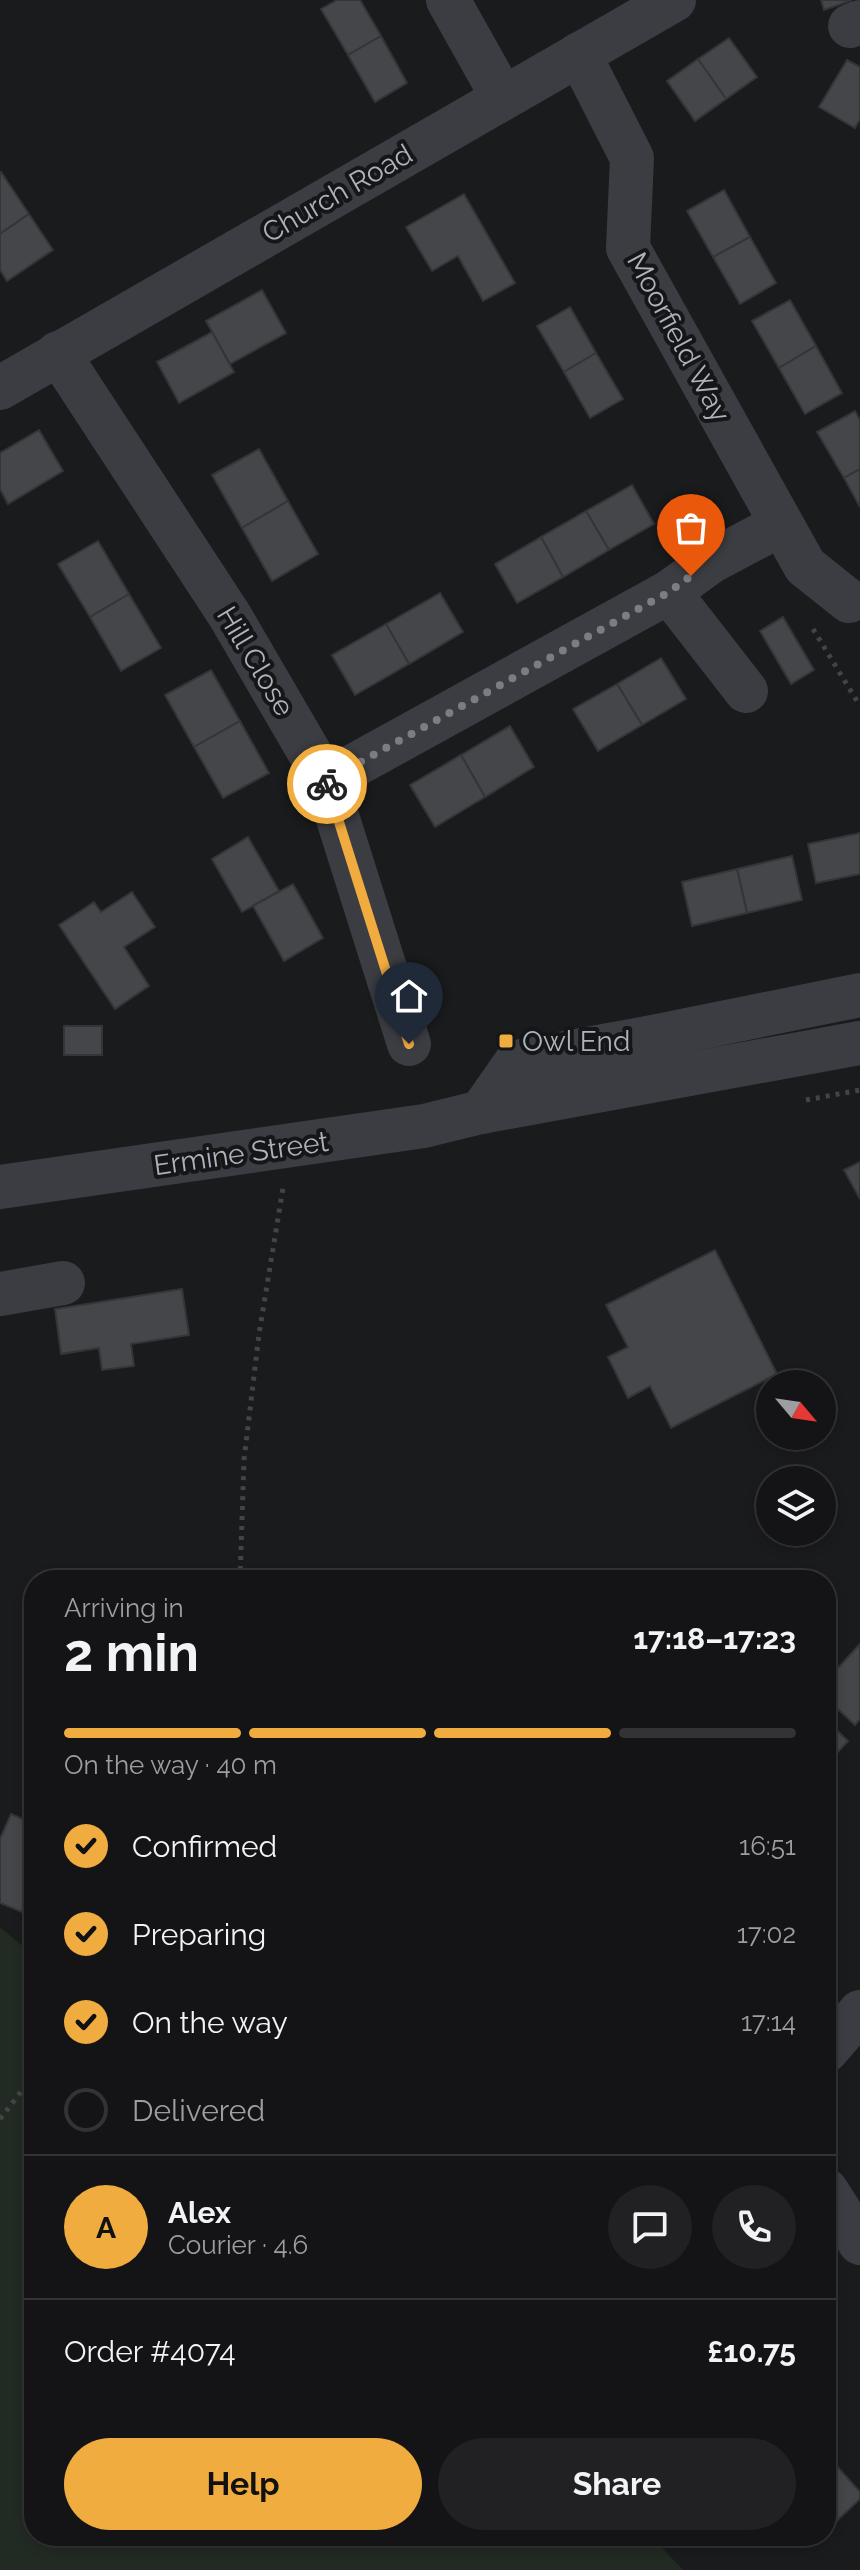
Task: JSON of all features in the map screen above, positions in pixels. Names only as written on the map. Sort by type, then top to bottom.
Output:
[{"type":"street","points":[[448,0],[503,98]]},
{"type":"street","name":"Church Road","points":[[0,388],[674,0]]},
{"type":"street","name":"Moorfield Way","points":[[579,54],[632,158],[628,248],[805,566],[849,601]]},
{"type":"street","name":"Hill Close","points":[[58,353],[230,616],[326,781],[409,1044]]},
{"type":"street","points":[[326,781],[669,592],[712,561],[780,525]]},
{"type":"street","points":[[669,592],[746,691]]},
{"type":"street","points":[[481,1112],[516,1062],[860,995]]},
{"type":"street","name":"Ermine Street","points":[[0,1187],[424,1126],[481,1112],[860,1043]]},
{"type":"street","points":[[0,1294],[63,1283]]},
{"type":"street","points":[[836,2040],[860,2012]]},
{"type":"street","points":[[836,2206],[860,2243]]},
{"type":"path","points":[[240,1570],[244,1460],[259,1334],[283,1186]]},
{"type":"path","points":[[0,2119],[24,2088]]},
{"type":"shaded area","points":[[0,1927],[24,1947],[24,2546],[660,2546],[683,2570],[0,2570]]},
{"type":"building","points":[[337,0],[360,0],[381,36],[348,55],[321,9]]},
{"type":"building","points":[[821,0],[852,0],[824,10]]},
{"type":"building","points":[[381,36],[407,83],[375,102],[348,55]]},
{"type":"building","points":[[729,38],[757,77],[726,99],[698,59]]},
{"type":"building","points":[[698,59],[726,99],[695,121],[667,81]]},
{"type":"building","points":[[847,60],[860,67],[860,119],[855,128],[819,107]]},
{"type":"building","points":[[0,173],[29,214],[0,234]]},
{"type":"building","points":[[724,190],[750,237],[713,257],[687,211]]},
{"type":"building","points":[[464,194],[515,283],[483,301],[458,256],[432,271],[406,227]]},
{"type":"building","points":[[29,214],[53,250],[7,281],[0,270],[0,234]]},
{"type":"building","points":[[750,237],[776,283],[740,304],[713,257]]},
{"type":"building","points":[[262,290],[286,333],[230,364],[206,321]]},
{"type":"building","points":[[790,300],[816,346],[779,368],[752,321]]},
{"type":"building","points":[[570,307],[596,353],[564,372],[537,326]]},
{"type":"building","points":[[212,332],[234,372],[179,403],[157,362]]},
{"type":"building","points":[[816,346],[842,393],[805,414],[779,368]]},
{"type":"building","points":[[596,353],[623,399],[590,418],[564,372]]},
{"type":"building","points":[[855,411],[860,420],[860,469],[844,478],[817,432]]},
{"type":"building","points":[[39,430],[63,471],[8,504],[0,489],[0,453]]},
{"type":"building","points":[[259,449],[288,501],[242,528],[212,475]]},
{"type":"building","points":[[860,469],[860,507],[844,478]]},
{"type":"building","points":[[632,485],[654,524],[609,550],[586,511]]},
{"type":"building","points":[[288,501],[318,554],[272,581],[242,528]]},
{"type":"building","points":[[586,511],[609,550],[563,577],[541,537]]},
{"type":"building","points":[[541,537],[563,577],[517,603],[495,564]]},
{"type":"building","points":[[98,541],[129,594],[90,617],[58,564]]},
{"type":"building","points":[[440,593],[463,632],[409,664],[386,624]]},
{"type":"building","points":[[129,594],[161,648],[121,671],[90,617]]},
{"type":"building","points":[[783,617],[814,670],[791,684],[760,631]]},
{"type":"building","points":[[386,624],[409,664],[355,695],[332,655]]},
{"type":"building","points":[[661,658],[686,699],[642,725],[617,684]]},
{"type":"building","points":[[211,670],[240,721],[194,747],[165,695]]},
{"type":"building","points":[[617,684],[642,725],[598,751],[573,709]]},
{"type":"building","points":[[240,721],[269,773],[223,798],[194,747]]},
{"type":"building","points":[[510,726],[534,767],[485,797],[461,755]]},
{"type":"building","points":[[461,755],[485,797],[435,827],[410,785]]},
{"type":"building","points":[[860,833],[860,874],[816,883],[808,844]]},
{"type":"building","points":[[248,837],[279,891],[242,912],[212,859]]},
{"type":"building","points":[[792,856],[802,900],[747,913],[737,869]]},
{"type":"building","points":[[737,869],[747,913],[692,926],[682,882]]},
{"type":"building","points":[[293,884],[323,938],[284,961],[253,906]]},
{"type":"building","points":[[132,892],[155,927],[124,947],[149,986],[115,1009],[59,925],[94,902],[101,912]]},
{"type":"building","points":[[64,1026],[102,1026],[102,1055],[64,1055]]},
{"type":"building","points":[[860,1162],[860,1199],[844,1170]]},
{"type":"building","points":[[715,1250],[775,1370],[756,1370],[756,1385],[671,1428],[650,1386],[628,1398],[608,1357],[628,1347],[606,1305]]},
{"type":"building","points":[[182,1289],[189,1335],[131,1344],[134,1366],[102,1370],[99,1348],[61,1354],[55,1309]]},
{"type":"building","points":[[860,1644],[860,1719],[855,1725],[836,1707],[836,1670]]},
{"type":"building","points":[[836,1730],[848,1741],[836,1754]]},
{"type":"building","points":[[11,1814],[24,1820],[22,1912],[0,1903],[0,1839]]},
{"type":"building","points":[[836,2465],[860,2492],[860,2499],[836,2521]]},
{"type":"way so far","points":[[327,784],[326,781],[669,592],[691,576]]},
{"type":"place","name":"Owl End","points":[[506,1041]]},
{"type":"route","points":[[327,784],[409,1044]]}]
